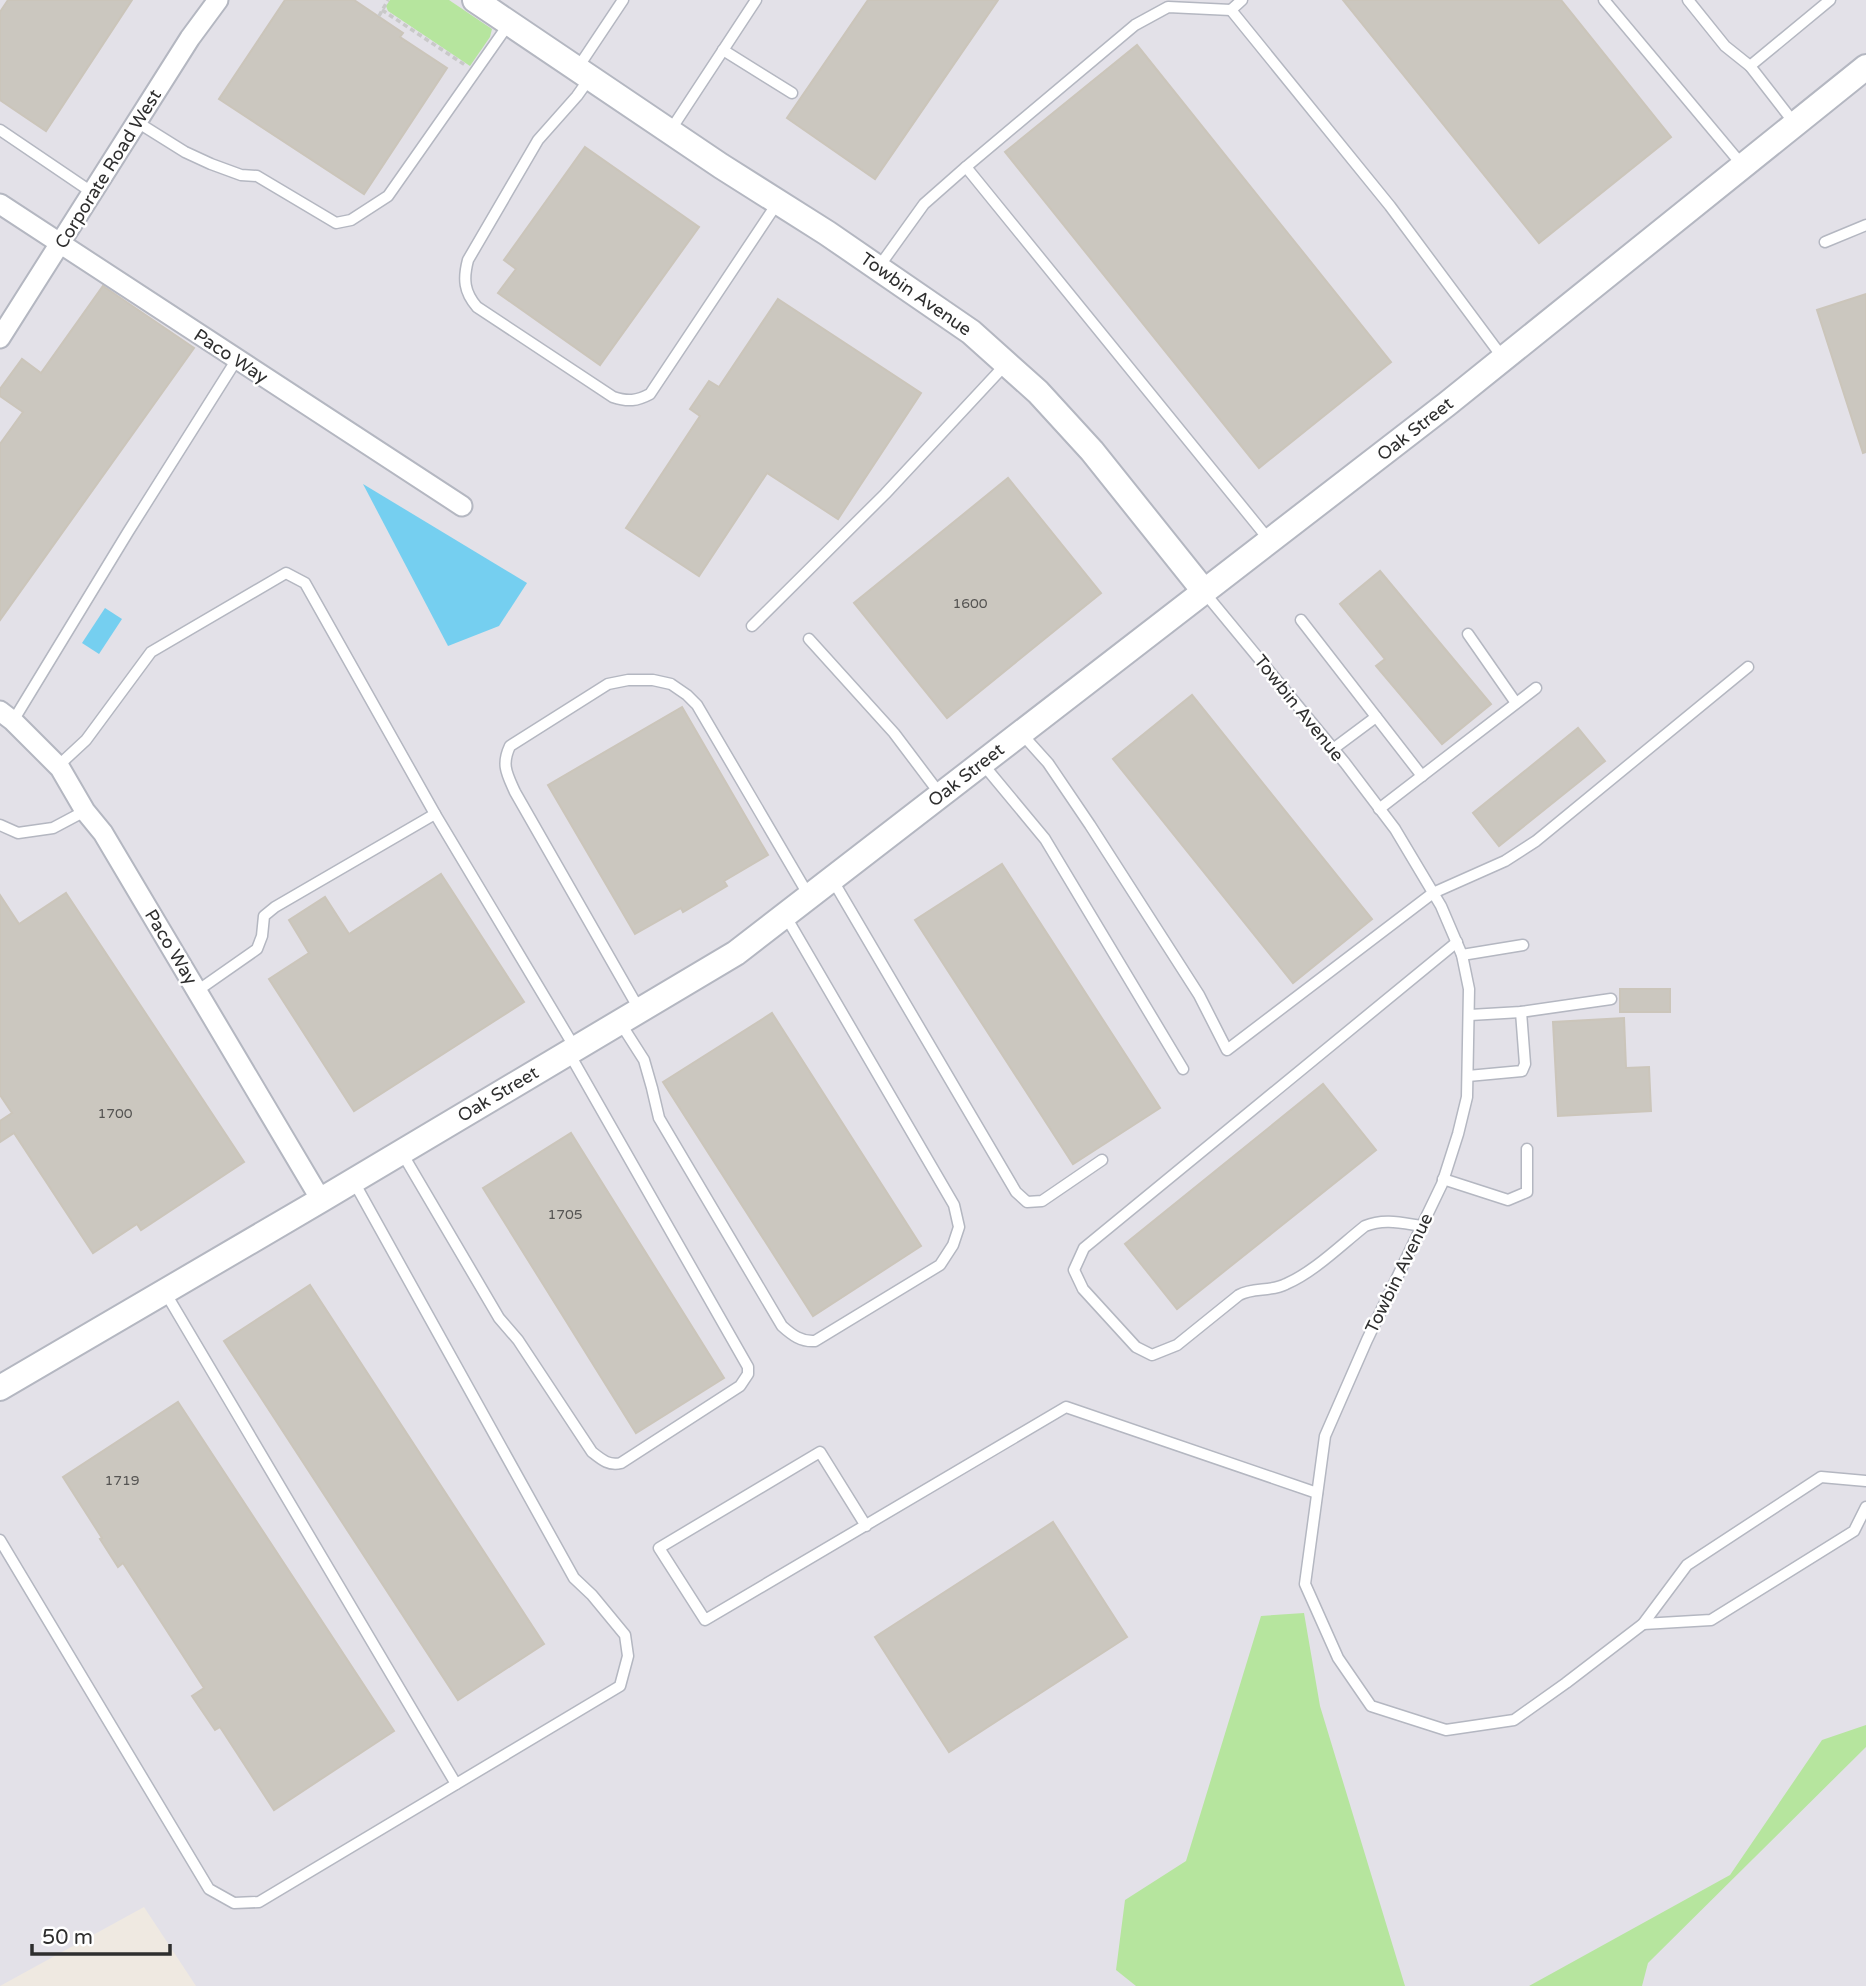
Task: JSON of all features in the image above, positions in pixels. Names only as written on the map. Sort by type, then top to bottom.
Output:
[{"type":"street","name":"Corporate Road West","points":[[0,338],[190,38],[218,0]]},
{"type":"street","name":"Towbin Avenue","points":[[474,0],[971,332],[1038,392],[1092,451],[1204,592]]},
{"type":"street","name":"Oak Street","points":[[0,1388],[736,953],[1270,541],[1864,73]]},
{"type":"street","name":"Paco Way","points":[[0,204],[462,506]]},
{"type":"street","name":"Paco Way","points":[[7,716],[58,766],[85,811],[103,833],[321,1200]]},
{"type":"lane","points":[[623,0],[584,73],[577,96],[538,140],[468,260],[465,285],[469,298],[477,307],[614,397],[638,400],[650,394],[778,202]]},
{"type":"lane","points":[[670,131],[756,0]]},
{"type":"lane","points":[[878,268],[924,204],[1135,25],[1168,7],[1231,10],[1242,0]]},
{"type":"lane","points":[[1604,0],[1743,167]]},
{"type":"lane","points":[[1688,0],[1725,46],[1750,66],[1796,124]]},
{"type":"lane","points":[[1750,66],[1830,0]]},
{"type":"lane","points":[[1231,10],[1390,206],[1503,358]]},
{"type":"lane","points":[[137,122],[185,152],[211,164],[241,175],[257,177],[336,223],[351,220],[388,196],[509,24]]},
{"type":"lane","points":[[723,50],[792,93]]},
{"type":"lane","points":[[0,130],[93,193]]},
{"type":"lane","points":[[967,167],[1270,541]]},
{"type":"lane","points":[[1825,242],[1866,225]]},
{"type":"lane","points":[[7,716],[128,533],[237,359]]},
{"type":"lane","points":[[752,626],[885,494],[1007,364]]},
{"type":"lane","points":[[58,766],[86,740],[151,652],[286,573],[305,583],[572,1051],[748,1367],[748,1374],[740,1386],[621,1463],[608,1463],[592,1452],[518,1340],[499,1318],[402,1152]]},
{"type":"lane","name":"Towbin Avenue","points":[[1204,592],[1395,829],[1441,905],[1462,955],[1469,989],[1467,1097],[1461,1122],[1443,1179],[1325,1436],[1305,1584],[1338,1658],[1371,1706],[1446,1730],[1514,1720],[1566,1684],[1643,1624]]},
{"type":"lane","points":[[1301,620],[1422,776]]},
{"type":"lane","points":[[1468,634],[1516,703]]},
{"type":"lane","points":[[809,639],[894,733],[941,794]]},
{"type":"lane","points":[[1021,733],[1048,763],[1090,825],[1199,995],[1227,1050],[1433,893],[1505,861],[1536,841],[1748,667]]},
{"type":"lane","points":[[785,915],[954,1205],[959,1227],[953,1245],[940,1265],[815,1341],[806,1342],[782,1326],[659,1118],[630,1016],[506,771],[505,757],[510,746],[608,684],[628,680],[653,680],[671,684],[697,705],[809,896]]},
{"type":"lane","points":[[1379,809],[1536,688]]},
{"type":"lane","points":[[1333,749],[1376,717]]},
{"type":"lane","points":[[982,763],[1045,839],[1182,1069]]},
{"type":"lane","points":[[0,825],[18,833],[53,828],[85,811]]},
{"type":"lane","points":[[197,991],[257,949],[262,936],[264,916],[275,907],[435,814]]},
{"type":"lane","points":[[832,878],[1016,1192],[1027,1202],[1042,1201],[1102,1160]]},
{"type":"lane","points":[[1422,1226],[1387,1221],[1366,1226],[1300,1277],[1274,1289],[1247,1291],[1239,1295],[1177,1345],[1152,1355],[1136,1347],[1083,1289],[1074,1270],[1084,1248],[1457,942]]},
{"type":"lane","points":[[1462,955],[1523,945]]},
{"type":"lane","points":[[1470,1015],[1521,1013],[1611,999]]},
{"type":"lane","points":[[1468,1076],[1522,1071],[1525,1064],[1521,1013]]},
{"type":"lane","points":[[1443,1179],[1508,1200],[1527,1192],[1527,1149]]},
{"type":"lane","points":[[0,1540],[209,1889],[234,1903],[259,1902],[620,1686],[628,1656],[625,1635],[574,1578],[354,1181]]},
{"type":"lane","points":[[165,1292],[456,1784]]},
{"type":"lane","points":[[866,1525],[820,1452],[659,1548],[705,1620],[1066,1407],[1317,1493]]},
{"type":"lane","points":[[1643,1624],[1687,1565],[1821,1477],[1866,1481]]},
{"type":"lane","points":[[1643,1624],[1712,1620],[1854,1531],[1866,1507]]},
{"type":"path","points":[[379,16],[388,0]]},
{"type":"path","points":[[382,10],[476,72]]},
{"type":"shaded area","points":[[0,0],[1866,0],[1866,1986],[196,1986],[144,1907],[0,1986]]},
{"type":"green space","points":[[390,0],[449,0],[492,29],[490,37],[470,66],[388,11],[386,6]]},
{"type":"green space","points":[[1304,1613],[1320,1706],[1405,1986],[1136,1986],[1116,1970],[1125,1900],[1186,1861],[1261,1616]]},
{"type":"green space","points":[[1866,1725],[1866,1747],[1648,1963],[1642,1986],[1529,1986],[1730,1875],[1822,1740]]},
{"type":"water","points":[[363,484],[527,583],[499,626],[448,646]]},
{"type":"water","points":[[105,608],[122,619],[99,654],[82,643]]},
{"type":"building","points":[[8,0],[132,0],[46,131],[0,100],[0,12]]},
{"type":"building","points":[[285,0],[354,0],[403,33],[400,37],[447,68],[364,194],[219,99]]},
{"type":"building","points":[[868,0],[998,0],[875,179],[787,118]]},
{"type":"building","points":[[1343,0],[1561,0],[1671,137],[1539,243]]},
{"type":"building","points":[[1137,45],[1391,362],[1259,468],[1005,152]]},
{"type":"building","points":[[585,147],[699,227],[600,365],[498,293],[516,269],[504,260]]},
{"type":"building","points":[[103,286],[194,348],[0,620],[0,444],[23,412],[0,396],[0,389],[22,359],[41,373]]},
{"type":"building","points":[[1866,294],[1866,452],[1863,453],[1817,310]]},
{"type":"building","points":[[778,299],[921,393],[838,519],[767,473],[699,576],[626,528],[700,416],[690,409],[709,381],[719,387]]},
{"type":"building","points":[[1008,478],[1101,593],[947,718],[854,603]]},
{"type":"building","points":[[1380,571],[1491,704],[1442,744],[1376,666],[1385,659],[1340,604]]},
{"type":"building","points":[[1192,695],[1372,919],[1293,983],[1113,759]]},
{"type":"building","points":[[682,707],[768,855],[724,881],[727,886],[683,912],[681,908],[635,934],[548,785]]},
{"type":"building","points":[[1578,728],[1605,761],[1499,846],[1473,813]]},
{"type":"building","points":[[1002,864],[1160,1108],[1073,1164],[915,920]]},
{"type":"building","points":[[441,874],[524,1002],[354,1111],[269,979],[309,953],[289,920],[325,897],[349,934]]},
{"type":"building","points":[[66,893],[244,1162],[141,1230],[137,1224],[93,1253],[14,1133],[0,1142],[0,1121],[12,1113],[0,1095],[0,895],[19,924]]},
{"type":"building","points":[[1620,989],[1670,989],[1670,1012],[1620,1012]]},
{"type":"building","points":[[772,1013],[921,1246],[813,1316],[663,1082]]},
{"type":"building","points":[[1624,1018],[1626,1068],[1649,1067],[1651,1111],[1558,1116],[1553,1022]]},
{"type":"building","points":[[1323,1084],[1376,1150],[1177,1309],[1125,1244]]},
{"type":"building","points":[[571,1133],[724,1378],[636,1433],[483,1188]]},
{"type":"building","points":[[310,1285],[544,1644],[458,1700],[224,1341]]},
{"type":"building","points":[[178,1402],[394,1731],[274,1810],[220,1727],[215,1730],[192,1696],[204,1688],[123,1563],[118,1567],[63,1477]]},
{"type":"building","points":[[1053,1522],[1127,1637],[949,1752],[875,1637]]}]
